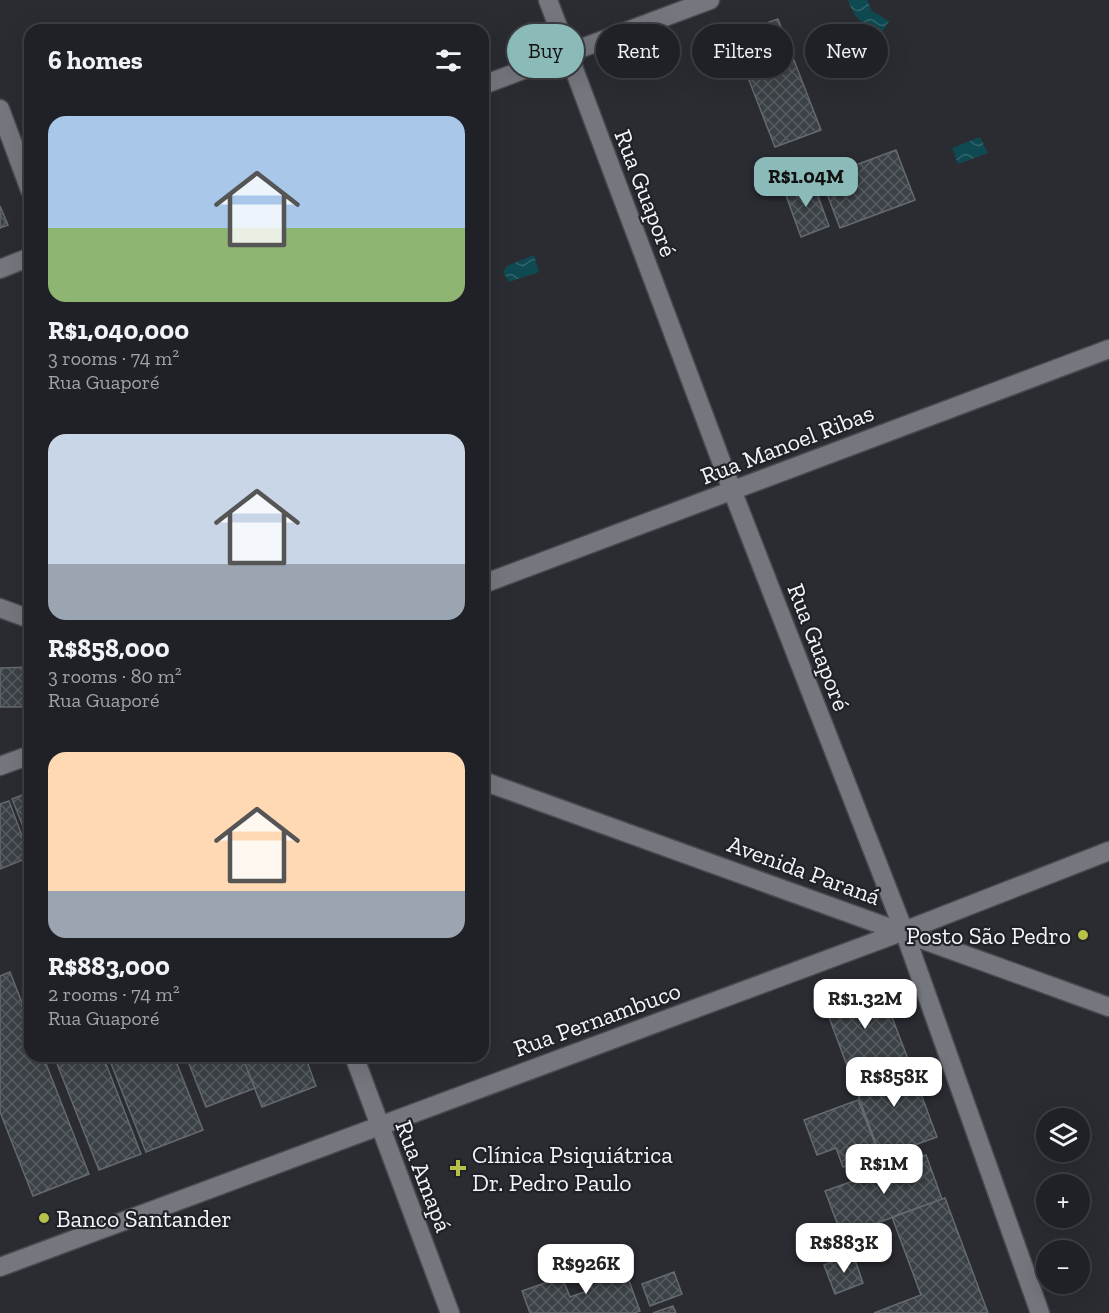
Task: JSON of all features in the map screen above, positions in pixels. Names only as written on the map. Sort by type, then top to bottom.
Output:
[{"type":"street","name":"Rua Guaporé","points":[[548,0],[557,24]]},
{"type":"street","points":[[584,47],[710,0]]},
{"type":"street","points":[[489,83],[507,76]]},
{"type":"street","name":"Rua Guaporé","points":[[577,78],[732,490],[904,931],[1040,1313]]},
{"type":"street","points":[[0,110],[24,174]]},
{"type":"street","points":[[0,269],[24,259]]},
{"type":"street","name":"Rua Manoel Ribas","points":[[489,582],[1109,349]]},
{"type":"street","points":[[0,608],[24,617]]},
{"type":"street","points":[[0,766],[24,757]]},
{"type":"street","name":"Avenida Paraná","points":[[489,783],[904,931],[1109,1007]]},
{"type":"street","name":"Rua Pernambuco","points":[[0,1267],[904,931],[1109,851]]},
{"type":"street","name":"Rua Amapá","points":[[356,1062],[450,1313]]},
{"type":"water","points":[[848,0],[867,0],[872,11],[889,21],[887,24],[865,24],[854,12]]},
{"type":"water","points":[[980,137],[988,153],[958,164],[952,148]]},
{"type":"water","points":[[534,255],[539,272],[509,282],[503,272],[507,266]]},
{"type":"building","points":[[778,19],[780,24],[763,24]]},
{"type":"building","points":[[793,58],[821,130],[775,147],[748,78],[793,78]]},
{"type":"building","points":[[896,150],[915,200],[840,228],[821,178]]},
{"type":"building","points":[[812,180],[829,226],[801,237],[784,190]]},
{"type":"building","points":[[0,206],[8,225],[0,228]]},
{"type":"building","points":[[24,667],[24,707],[0,707],[0,668]]},
{"type":"building","points":[[24,794],[24,829],[12,799]]},
{"type":"building","points":[[9,801],[24,841],[24,859],[0,869],[0,804]]},
{"type":"building","points":[[10,972],[24,1008],[24,1062],[45,1062],[89,1174],[33,1196],[0,1112],[0,976]]},
{"type":"building","points":[[871,983],[880,986],[908,1059],[852,1079],[823,1001]]},
{"type":"building","points":[[908,1059],[937,1137],[881,1157],[852,1079]]},
{"type":"building","points":[[56,1062],[105,1062],[141,1154],[99,1170]]},
{"type":"building","points":[[110,1062],[176,1062],[203,1130],[146,1152]]},
{"type":"building","points":[[188,1062],[244,1062],[255,1088],[206,1107]]},
{"type":"building","points":[[244,1062],[307,1062],[316,1086],[262,1107]]},
{"type":"building","points":[[858,1100],[879,1154],[843,1167],[836,1148],[817,1155],[804,1120]]},
{"type":"building","points":[[926,1155],[942,1199],[842,1236],[825,1191]]},
{"type":"building","points":[[945,1198],[988,1313],[874,1313],[921,1295],[892,1217]]},
{"type":"building","points":[[853,1254],[863,1283],[835,1294],[824,1265]]},
{"type":"building","points":[[623,1264],[640,1311],[634,1313],[530,1313],[522,1291],[562,1277],[570,1297],[587,1291],[583,1279]]},
{"type":"building","points":[[674,1272],[682,1294],[650,1306],[642,1284]]},
{"type":"building","points":[[673,1306],[676,1313],[653,1313]]},
{"type":"place","name":"Posto São Pedro","points":[[1083,935]]},
{"type":"place","name":"Clínica Psiquiátrica Dr. Pedro Paulo","points":[[458,1168]]},
{"type":"place","name":"Banco Santander","points":[[44,1218]]}]
